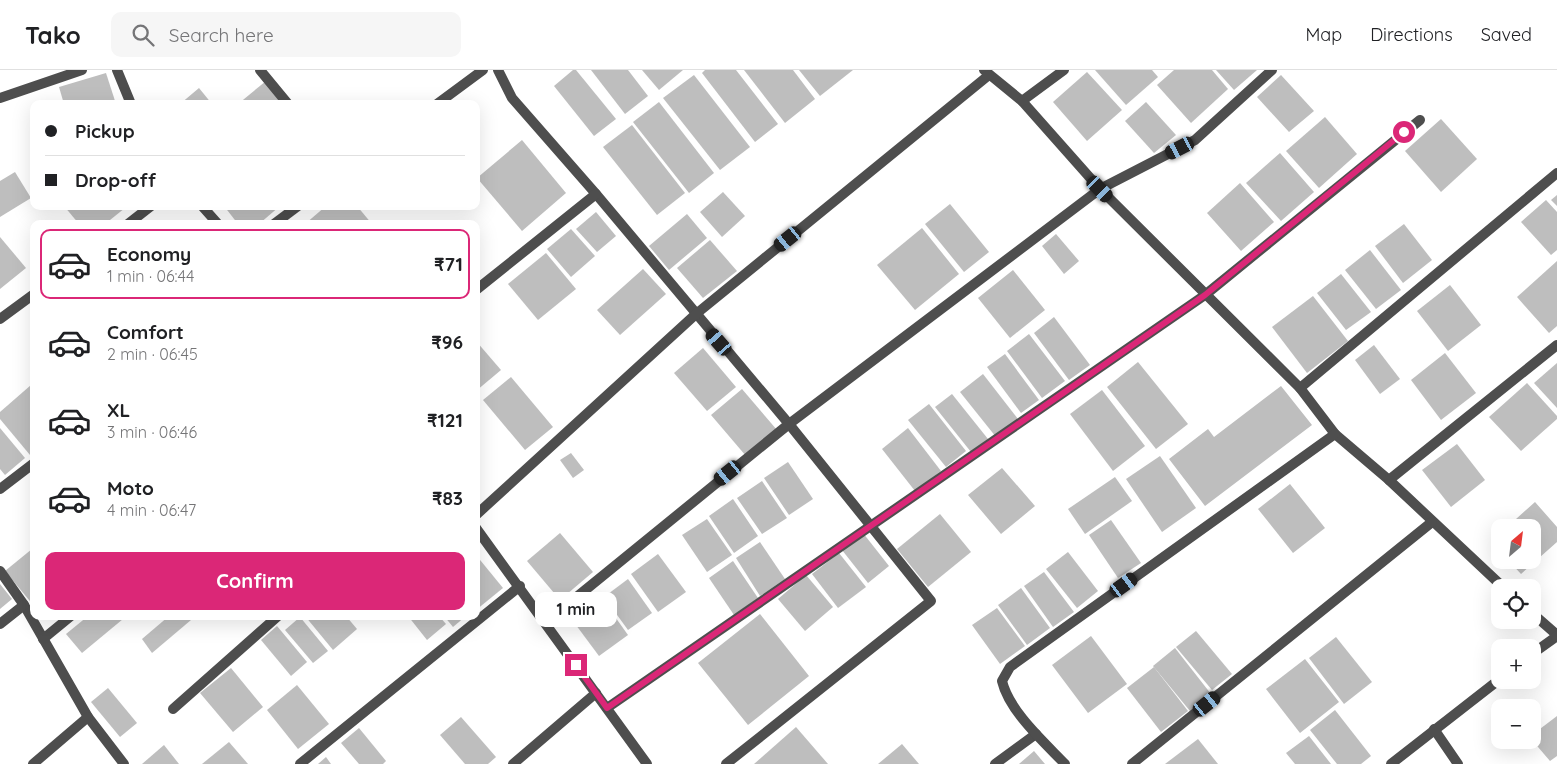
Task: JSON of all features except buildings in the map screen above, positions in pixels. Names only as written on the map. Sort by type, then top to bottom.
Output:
[{"type":"street","points":[[0,98],[82,70]]},
{"type":"street","points":[[117,70],[129,100]]},
{"type":"street","points":[[260,70],[285,100]]},
{"type":"street","points":[[442,100],[483,70]]},
{"type":"street","points":[[498,70],[512,98],[596,194],[789,424],[930,602],[726,764]]},
{"type":"street","points":[[1022,101],[1064,70]]},
{"type":"street","points":[[546,622],[789,424],[1100,189],[1195,140],[1272,70]]},
{"type":"street","points":[[480,511],[696,314],[987,72],[1022,101],[1100,189],[1300,388],[1335,434],[1389,480],[1494,579]]},
{"type":"street","points":[[607,708],[869,525],[1205,295],[1420,120]]},
{"type":"street","points":[[1300,388],[1557,173]]},
{"type":"street","points":[[480,287],[596,194]]},
{"type":"street","points":[[133,220],[146,210]]},
{"type":"street","points":[[206,210],[214,220]]},
{"type":"street","points":[[279,220],[293,210]]},
{"type":"street","points":[[0,319],[30,297]]},
{"type":"street","points":[[1389,480],[1557,345]]},
{"type":"street","points":[[1065,764],[1036,734],[1005,695],[1002,681],[1010,667],[1335,434]]},
{"type":"street","points":[[0,489],[30,466]]},
{"type":"street","points":[[1132,764],[1432,522]]},
{"type":"street","points":[[480,533],[647,764]]},
{"type":"street","points":[[0,571],[30,616]]},
{"type":"street","points":[[480,618],[520,586]]},
{"type":"street","points":[[0,624],[24,605]]},
{"type":"street","points":[[32,620],[88,717],[124,764]]},
{"type":"street","points":[[43,639],[66,620]]},
{"type":"street","points":[[173,709],[273,620]]},
{"type":"street","points":[[300,764],[478,620]]},
{"type":"street","points":[[1541,621],[1557,636],[1541,648]]},
{"type":"street","points":[[1391,764],[1491,686]]},
{"type":"street","points":[[513,764],[596,693]]},
{"type":"street","points":[[33,764],[88,717]]},
{"type":"street","points":[[1434,729],[1458,764]]},
{"type":"street","points":[[996,764],[1036,734]]},
{"type":"route","points":[[576,665],[607,708],[869,525],[1205,295],[1404,132]]}]
